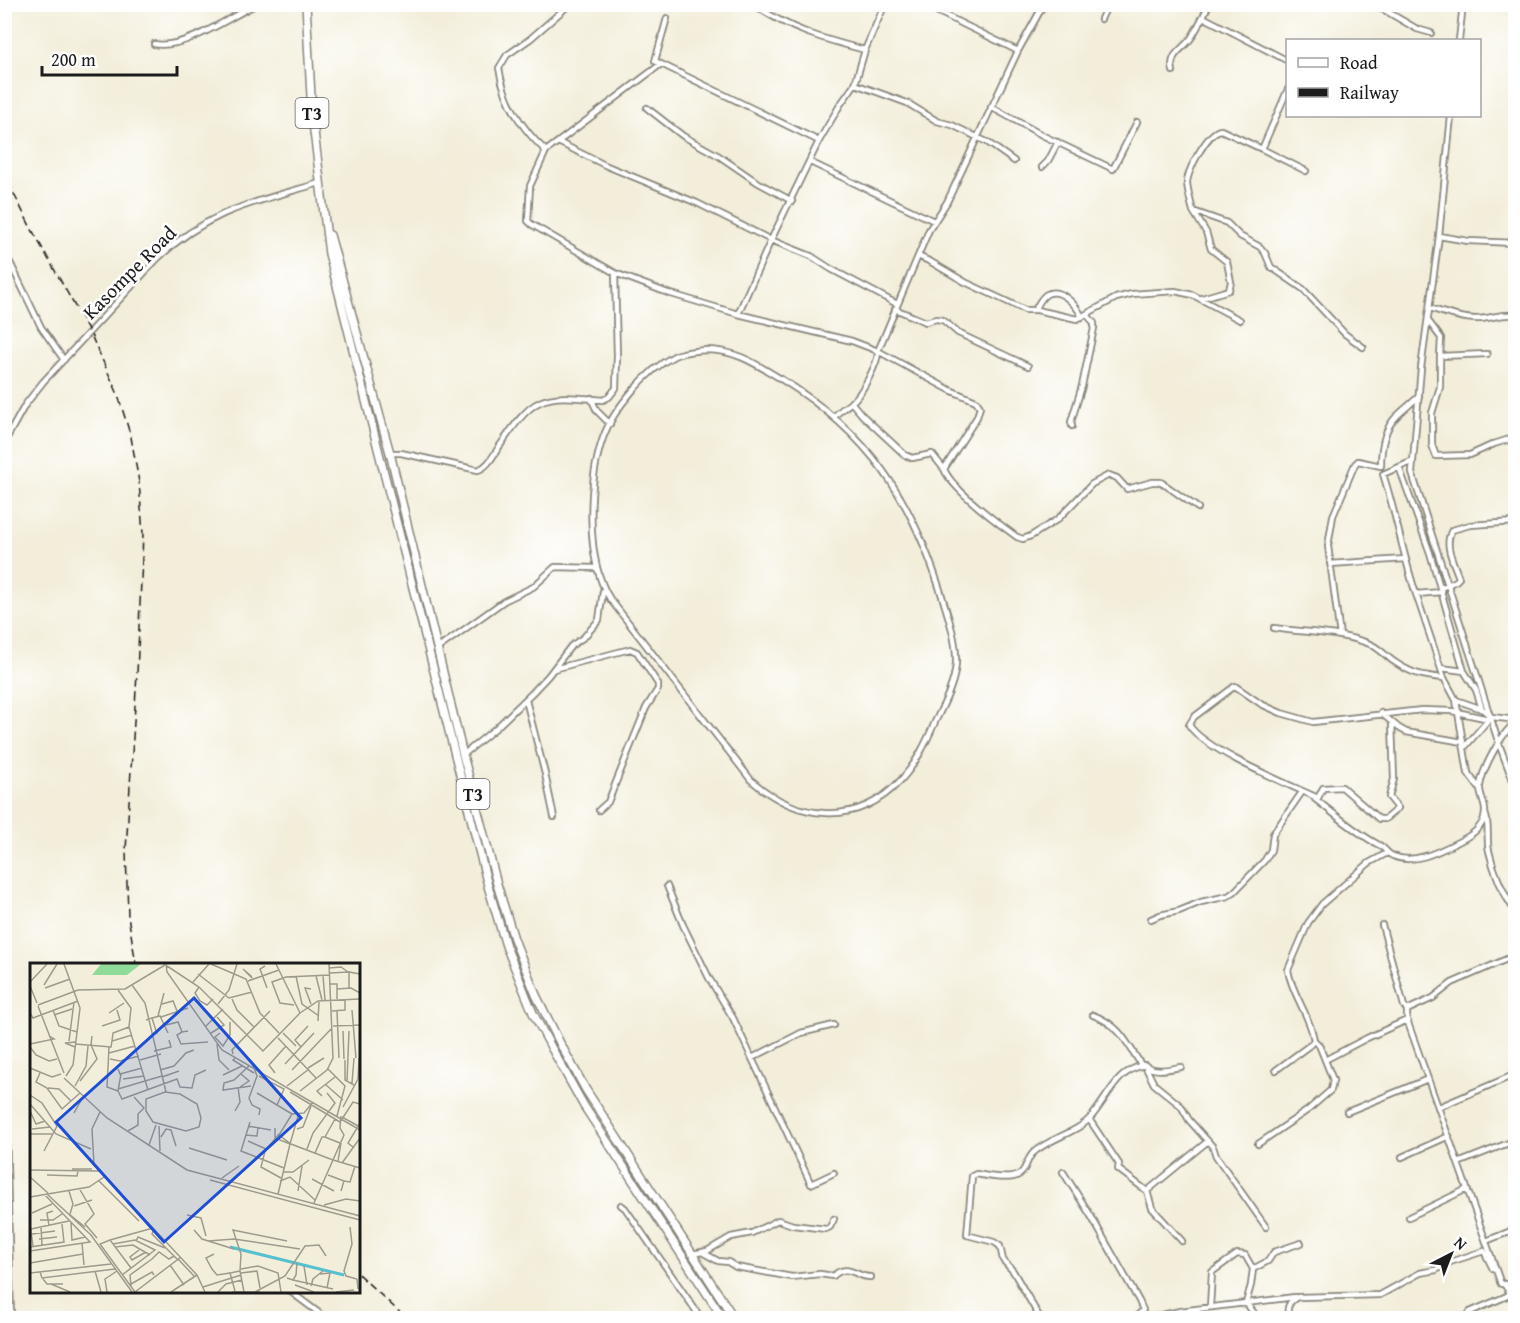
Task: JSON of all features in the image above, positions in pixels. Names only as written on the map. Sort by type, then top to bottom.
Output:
[{"type":"highway","name":"T3","points":[[306,4],[309,72],[329,256],[488,886],[506,946],[533,1013],[584,1106],[723,1318]]},
{"type":"highway","name":"T3","points":[[326,221],[390,453],[464,755],[497,884],[514,939],[536,994],[586,1090],[734,1318]]},
{"type":"street","points":[[154,44],[166,45],[206,32],[257,4]]},
{"type":"street","points":[[546,151],[514,114],[499,68],[507,55],[530,39],[570,4]]},
{"type":"street","points":[[753,4],[801,32],[865,50]]},
{"type":"street","points":[[738,314],[819,141],[855,84],[865,50],[885,4]]},
{"type":"street","points":[[922,4],[1018,51]]},
{"type":"street","points":[[834,417],[843,406],[851,402],[876,363],[878,351],[896,306],[934,221],[946,202],[990,107],[1044,4]]},
{"type":"street","points":[[1101,19],[1108,4]]},
{"type":"street","points":[[1173,71],[1171,65],[1174,55],[1190,40],[1209,4]]},
{"type":"street","points":[[1374,4],[1417,29],[1431,33]]},
{"type":"street","points":[[1459,39],[1463,4]]},
{"type":"street","points":[[1203,17],[1286,60]]},
{"type":"street","points":[[667,18],[656,61],[819,141]]},
{"type":"street","points":[[661,64],[546,151],[530,186],[528,221],[615,273],[668,293],[738,314],[839,337],[878,351],[979,404],[977,417],[944,469]]},
{"type":"street","points":[[855,84],[907,103],[937,121],[952,125],[995,146],[1014,161]]},
{"type":"street","points":[[1262,149],[1286,91]]},
{"type":"street","points":[[990,107],[1113,169],[1137,122]]},
{"type":"street","points":[[647,108],[683,136],[792,201]]},
{"type":"street","points":[[1451,117],[1412,462],[1413,477],[1515,789]]},
{"type":"street","points":[[1201,298],[1229,290],[1230,272],[1227,262],[1211,249],[1206,232],[1193,211],[1187,182],[1204,143],[1212,133],[1221,130],[1306,171]]},
{"type":"street","points":[[558,142],[607,166],[697,203],[771,240],[811,256],[923,322],[943,320],[958,333],[1028,366]]},
{"type":"street","points":[[1042,167],[1050,158],[1058,142]]},
{"type":"street","points":[[810,162],[934,221]]},
{"type":"street","name":"Kasompe Road","points":[[4,443],[25,405],[176,241],[212,218],[232,209],[320,183]]},
{"type":"street","points":[[1193,211],[1227,224],[1240,236],[1260,247],[1271,267],[1303,289],[1345,334],[1363,347]]},
{"type":"street","points":[[1439,236],[1468,241],[1515,243]]},
{"type":"street","points":[[4,250],[41,327],[64,360]]},
{"type":"street","points":[[918,256],[1019,308],[1077,318],[1083,317],[1109,301],[1132,294],[1180,291],[1201,298],[1240,320]]},
{"type":"street","points":[[390,453],[401,453],[478,470],[486,464],[518,419],[538,402],[557,397],[603,400],[609,397],[616,388],[615,273]]},
{"type":"street","points":[[1035,310],[1044,296],[1052,293],[1068,298],[1083,317]]},
{"type":"street","points":[[1430,308],[1477,319],[1504,313],[1515,315]]},
{"type":"street","points":[[1072,426],[1071,422],[1082,386],[1094,328],[1094,323],[1088,316],[1090,312]]},
{"type":"street","points":[[1428,322],[1441,338],[1440,387],[1432,413],[1432,445],[1436,456],[1470,455],[1515,437]]},
{"type":"street","points":[[706,350],[726,351],[751,360],[796,388],[834,417],[873,458],[909,509],[938,584],[951,627],[956,661],[954,678],[939,715],[915,760],[901,780],[862,807],[844,813],[805,811],[785,804],[769,795],[744,773],[615,606],[596,568],[592,534],[593,496],[599,455],[610,424],[634,390],[658,367],[680,353],[706,350]]},
{"type":"street","points":[[1440,356],[1487,354]]},
{"type":"street","points":[[1340,636],[1328,546],[1331,523],[1358,461],[1381,466],[1381,449],[1393,420],[1419,396]]},
{"type":"street","points":[[591,398],[592,405],[610,424]]},
{"type":"street","points":[[851,402],[905,455],[912,459],[932,454],[951,480],[1020,538],[1031,536],[1061,516],[1092,484],[1109,475],[1117,478],[1127,489],[1152,482],[1161,482],[1198,508]]},
{"type":"street","points":[[1412,462],[1383,474],[1416,594],[1444,678],[1456,700],[1468,772],[1479,788],[1487,819],[1488,850],[1501,885],[1515,913]]},
{"type":"street","points":[[1399,467],[1428,545],[1464,671],[1476,690],[1482,710]]},
{"type":"street","points":[[1416,594],[1441,590],[1459,578],[1448,546],[1452,530],[1470,525],[1515,522]]},
{"type":"street","points":[[1330,564],[1405,559]]},
{"type":"street","points":[[437,649],[504,601],[533,587],[555,567],[596,568]]},
{"type":"street","points":[[464,755],[525,700],[572,646],[583,638],[599,620],[604,588]]},
{"type":"street","points":[[1274,628],[1340,636],[1374,646],[1418,676],[1444,678]]},
{"type":"street","points":[[554,669],[630,649],[638,652],[658,684],[658,690],[646,708],[608,802],[599,810]]},
{"type":"street","points":[[1441,668],[1464,671]]},
{"type":"street","points":[[1392,723],[1394,779],[1389,796],[1398,808],[1385,819],[1379,819],[1342,787],[1323,788],[1318,798],[1217,748],[1189,727],[1190,722],[1202,710],[1235,686],[1262,704],[1307,722],[1325,722],[1381,713],[1422,710],[1458,712],[1515,722]]},
{"type":"street","points":[[525,700],[554,817]]},
{"type":"street","points":[[1456,700],[1482,710],[1490,717]]},
{"type":"street","points":[[1381,713],[1406,732],[1463,742]]},
{"type":"street","points":[[1464,748],[1490,717]]},
{"type":"street","points":[[1479,788],[1499,744],[1515,722]]},
{"type":"street","points":[[1304,792],[1369,840],[1381,846],[1387,853],[1398,858],[1425,856],[1472,833],[1482,824],[1485,813]]},
{"type":"street","points":[[1151,920],[1201,902],[1228,896],[1234,892],[1265,860],[1271,850],[1273,834],[1304,792]]},
{"type":"street","points":[[1258,1144],[1308,1110],[1331,1090],[1334,1080],[1319,1045],[1314,1040],[1307,1017],[1289,978],[1290,963],[1308,923],[1322,904],[1369,863],[1387,853]]},
{"type":"street","points":[[667,886],[696,952],[733,1018],[812,1184],[834,1173]]},
{"type":"street","points":[[1382,925],[1407,1010],[1407,1020],[1502,1284]]},
{"type":"street","points":[[1407,1010],[1433,998],[1452,982],[1515,955]]},
{"type":"street","points":[[1093,1015],[1107,1020],[1120,1032],[1154,1084],[1181,1106],[1189,1120],[1208,1141],[1266,1227]]},
{"type":"street","points":[[1325,1060],[1407,1020]]},
{"type":"street","points":[[752,1058],[801,1034],[834,1025]]},
{"type":"street","points":[[1276,1070],[1314,1040]]},
{"type":"street","points":[[4,1054],[11,1318]]},
{"type":"street","points":[[1040,1318],[1013,1271],[1003,1260],[1000,1246],[994,1242],[967,1235],[972,1176],[975,1174],[1012,1177],[1018,1175],[1024,1170],[1032,1154],[1089,1119],[1128,1071],[1143,1066],[1150,1070],[1181,1067]]},
{"type":"street","points":[[1439,1107],[1515,1074]]},
{"type":"street","points":[[1347,1112],[1428,1078]]},
{"type":"street","points":[[1089,1119],[1119,1164],[1118,1169],[1147,1191],[1152,1208],[1182,1241]]},
{"type":"street","points":[[1402,1156],[1449,1136]]},
{"type":"street","points":[[1458,1163],[1515,1140]]},
{"type":"street","points":[[1147,1191],[1208,1141]]},
{"type":"street","points":[[1063,1172],[1139,1301],[1143,1310],[1135,1318]]},
{"type":"street","points":[[1409,1217],[1467,1189]]},
{"type":"street","points":[[621,1205],[701,1318]]},
{"type":"street","points":[[692,1254],[702,1252],[731,1237],[752,1233],[778,1220],[799,1226],[826,1229],[830,1227],[834,1219]]},
{"type":"street","points":[[1486,1241],[1515,1229]]},
{"type":"street","points":[[1253,1269],[1268,1261],[1274,1252],[1301,1244]]},
{"type":"street","points":[[1149,1318],[1180,1311],[1298,1297],[1380,1295],[1420,1273],[1436,1270],[1450,1262],[1484,1251],[1502,1284],[1510,1293],[1470,1312],[1466,1318]]},
{"type":"street","points":[[702,1252],[736,1267],[792,1277],[820,1274],[833,1276],[838,1272],[851,1270],[871,1277]]},
{"type":"street","points":[[1210,1307],[1212,1272],[1237,1254],[1245,1256],[1253,1269],[1246,1303]]},
{"type":"street","points":[[1502,1284],[1515,1284]]},
{"type":"street","points":[[292,1293],[319,1313],[319,1318]]},
{"type":"street","points":[[1289,1318],[1289,1303],[1298,1297]]},
{"type":"street","points":[[1246,1303],[1258,1318]]},
{"type":"railway","points":[[4,28],[10,4]]},
{"type":"railway","points":[[4,168],[31,228],[90,333],[117,392],[131,437],[139,482],[143,534],[126,850],[128,916],[136,963]]},
{"type":"railway","points":[[360,1276],[406,1318]]}]
